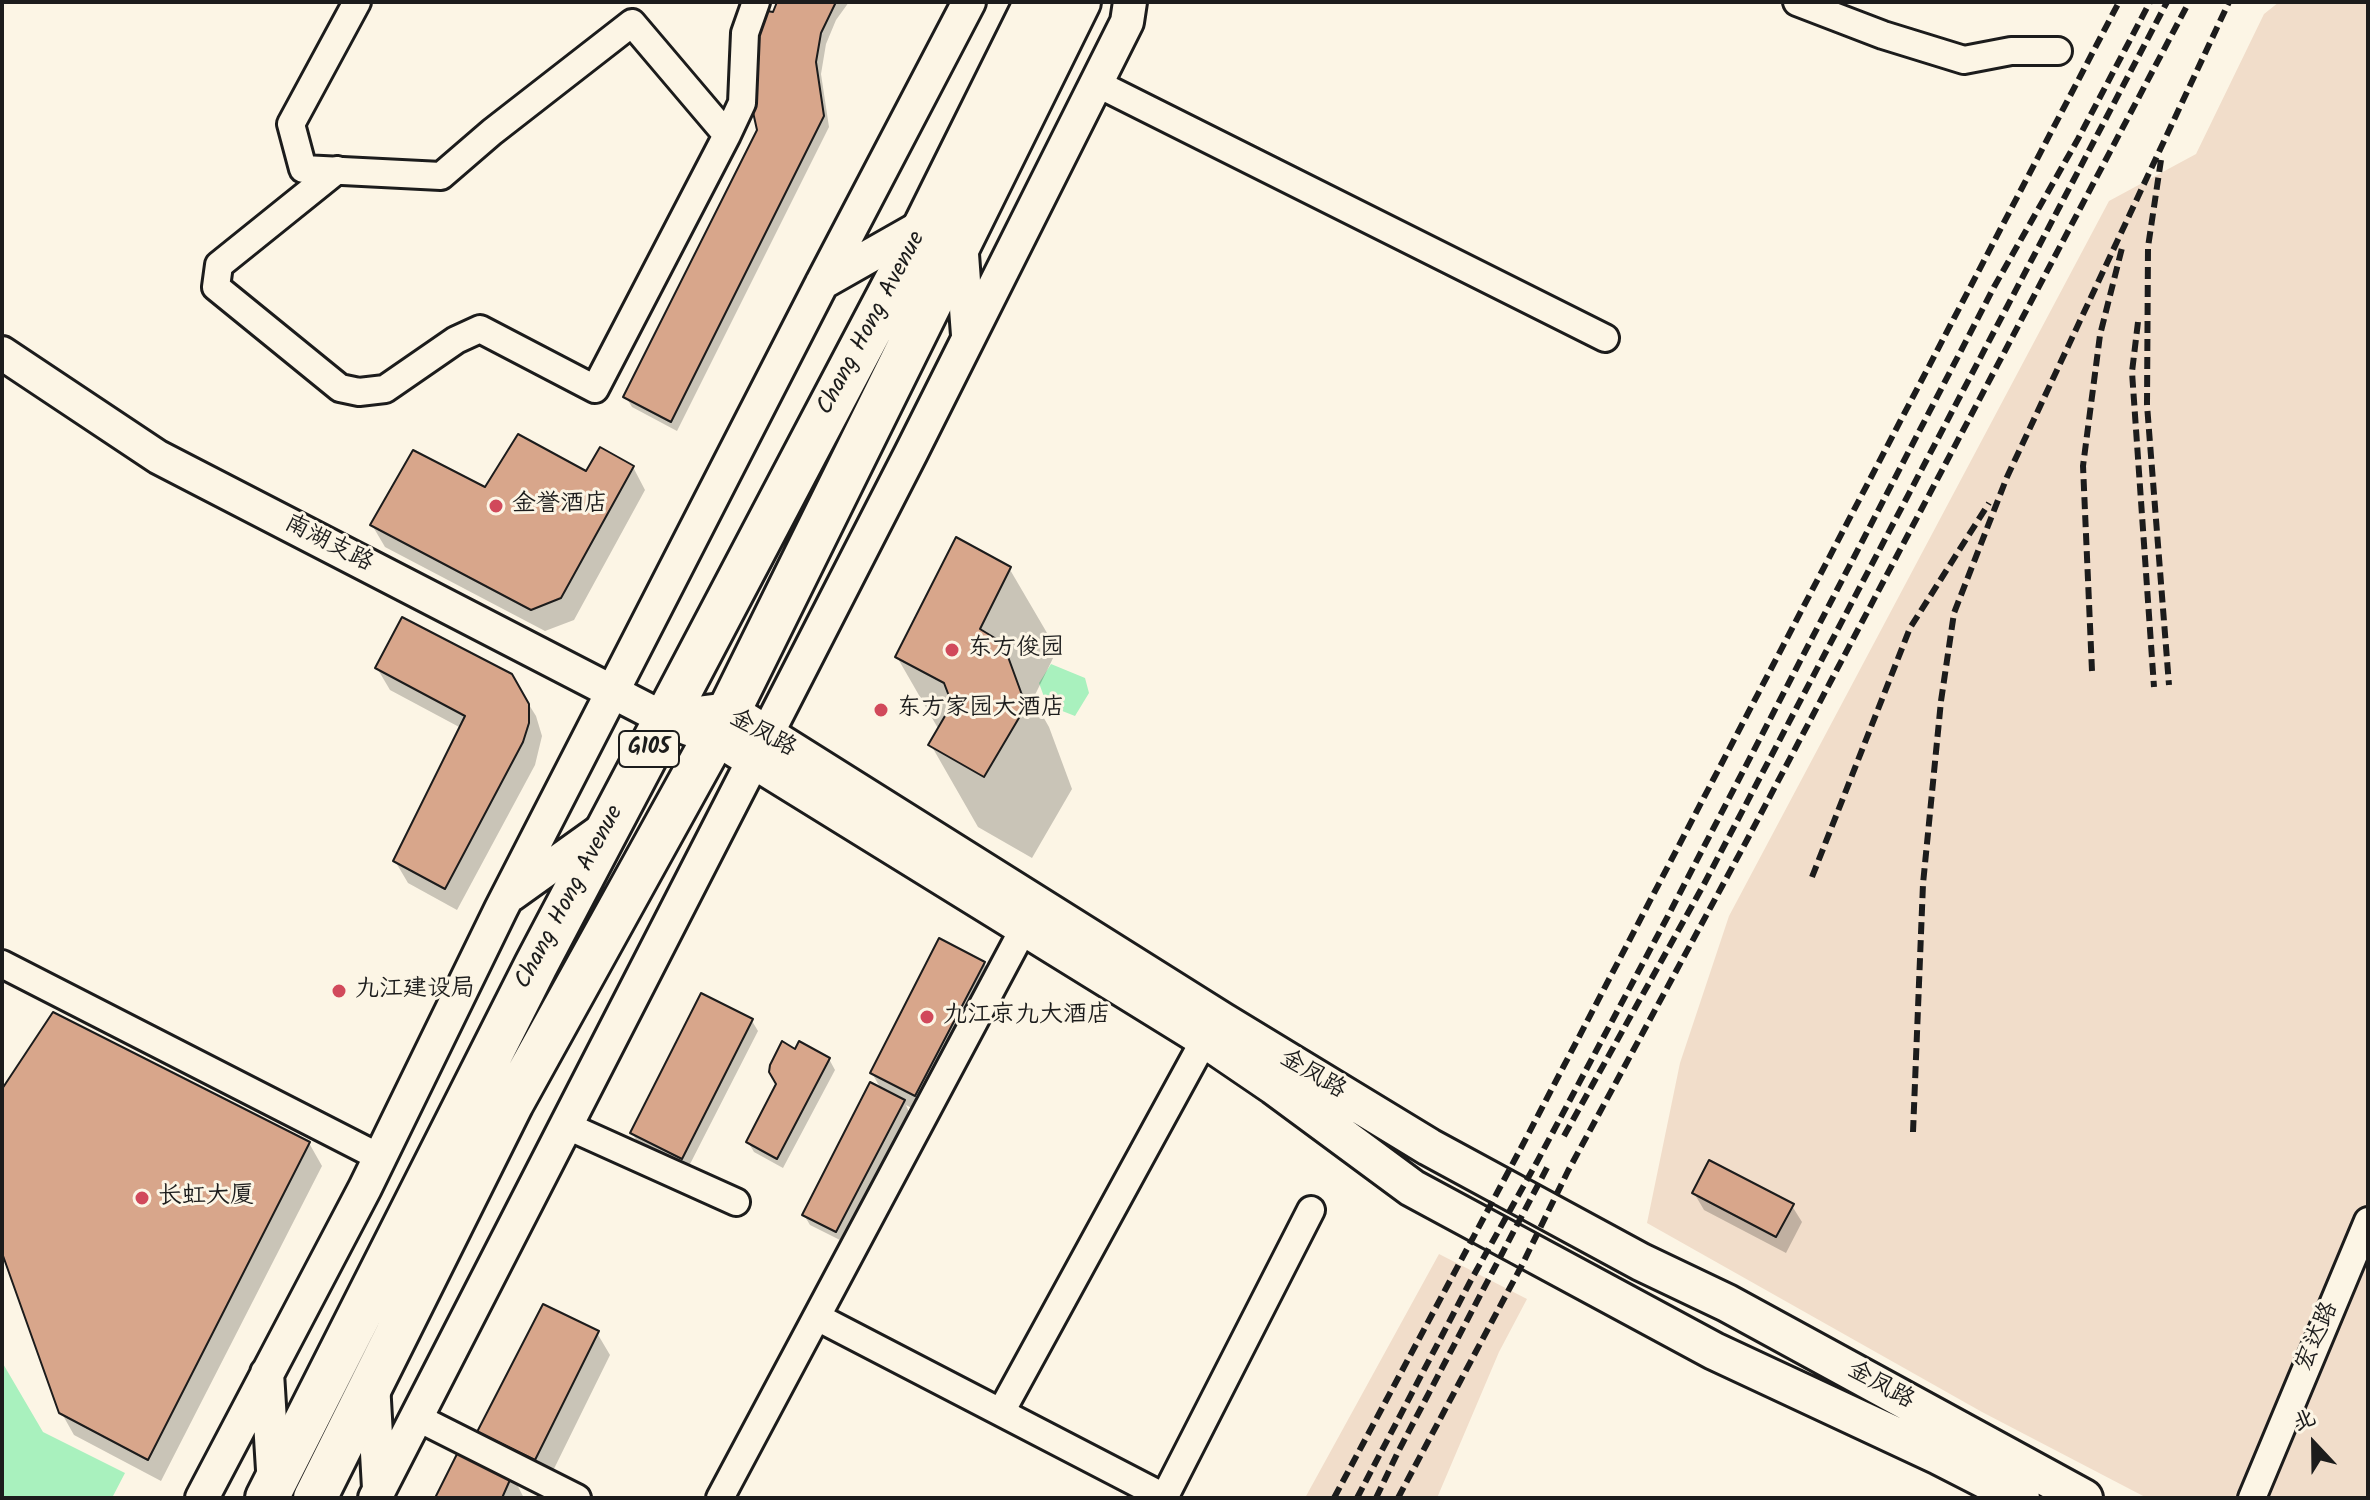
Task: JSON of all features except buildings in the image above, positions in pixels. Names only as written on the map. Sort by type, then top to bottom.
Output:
[{"type":"highway","name":"Chang Hong Avenue","points":[[315,1498],[512,1103],[722,724],[944,232],[1036,2]]},
{"type":"highway","name":"Chang Hong Avenue","points":[[270,1492],[536,965],[665,719],[1079,2]]},
{"type":"main road","name":"金凤路","points":[[665,719],[722,724],[1429,1147],[1641,1262],[1727,1303],[2084,1498]]},
{"type":"main road","name":"金凤路","points":[[760,747],[1024,928],[1205,1039],[1412,1188],[1702,1344],[2021,1498]]},
{"type":"street","points":[[357,2],[291,124],[303,169],[441,176],[492,132],[632,23],[727,135]]},
{"type":"street","points":[[337,170],[219,265],[216,287],[340,388],[359,392],[385,389],[456,340],[480,329],[595,389],[742,103],[745,33],[756,2]]},
{"type":"street","points":[[202,1498],[379,1157],[507,898],[822,283],[969,2]]},
{"type":"street","points":[[377,1495],[968,339],[1127,22],[1130,2]]},
{"type":"street","points":[[1797,2],[1883,35],[1964,60],[2011,51],[2058,51]]},
{"type":"street","points":[[1096,83],[1605,338]]},
{"type":"street","points":[[822,283],[944,232],[968,339]]},
{"type":"street","name":"南湖支路","points":[[2,353],[158,457],[665,719]]},
{"type":"street","points":[[507,898],[609,825]]},
{"type":"street","points":[[720,1498],[1024,928]]},
{"type":"street","points":[[2,964],[379,1157]]},
{"type":"street","points":[[1001,1412],[1205,1039]]},
{"type":"street","points":[[565,1125],[736,1202]]},
{"type":"street","points":[[817,1317],[1164,1497],[1311,1210]]},
{"type":"street","name":"宏达路","points":[[2252,1498],[2368,1221]]},
{"type":"street","points":[[267,1373],[270,1492]]},
{"type":"street","points":[[373,1383],[377,1495]]},
{"type":"street","points":[[416,1417],[577,1498]]},
{"type":"shaded area","points":[[2279,2],[2368,2],[2368,1498],[2147,1498],[1982,1412],[1647,1223],[1680,1063],[1729,916],[2109,201],[2196,154],[2264,14]]},
{"type":"shaded area","points":[[1439,1254],[1527,1299],[1499,1352],[1437,1498],[1305,1498]]},
{"type":"green space","points":[[1051,664],[1085,678],[1089,693],[1075,716],[1047,705],[1039,683]]},
{"type":"green space","points":[[2,1362],[43,1432],[125,1473],[112,1498],[2,1498]]},
{"type":"railway","points":[[1334,1498],[1521,1148],[2119,2]]},
{"type":"railway","points":[[1357,1498],[1668,916],[1994,287],[2078,139],[2150,2]]},
{"type":"railway","points":[[1564,1136],[1703,886],[2167,2]]},
{"type":"railway","points":[[1398,1498],[1522,1265],[1568,1171],[1747,840],[2189,2]]},
{"type":"railway","points":[[1913,1132],[1923,884],[1941,701],[1954,613],[2007,477],[2229,2]]},
{"type":"railway","points":[[2161,160],[2148,247],[2147,405],[2169,685]]},
{"type":"railway","points":[[2092,671],[2083,466],[2100,335],[2122,248]]},
{"type":"railway","points":[[2138,322],[2132,372],[2154,687]]},
{"type":"railway","points":[[1812,877],[1910,628],[1989,503]]},
{"type":"railway","points":[[1376,1498],[1549,1164]]},
{"type":"place","name":"金誉酒店","points":[[496,506]]},
{"type":"place","name":"东方俊园","points":[[952,650]]},
{"type":"place","name":"东方家园大酒店","points":[[881,710]]},
{"type":"place","name":"九江建设局","points":[[339,991]]},
{"type":"place","name":"九江京九大酒店","points":[[927,1017]]},
{"type":"place","name":"长虹大厦","points":[[142,1198]]}]
